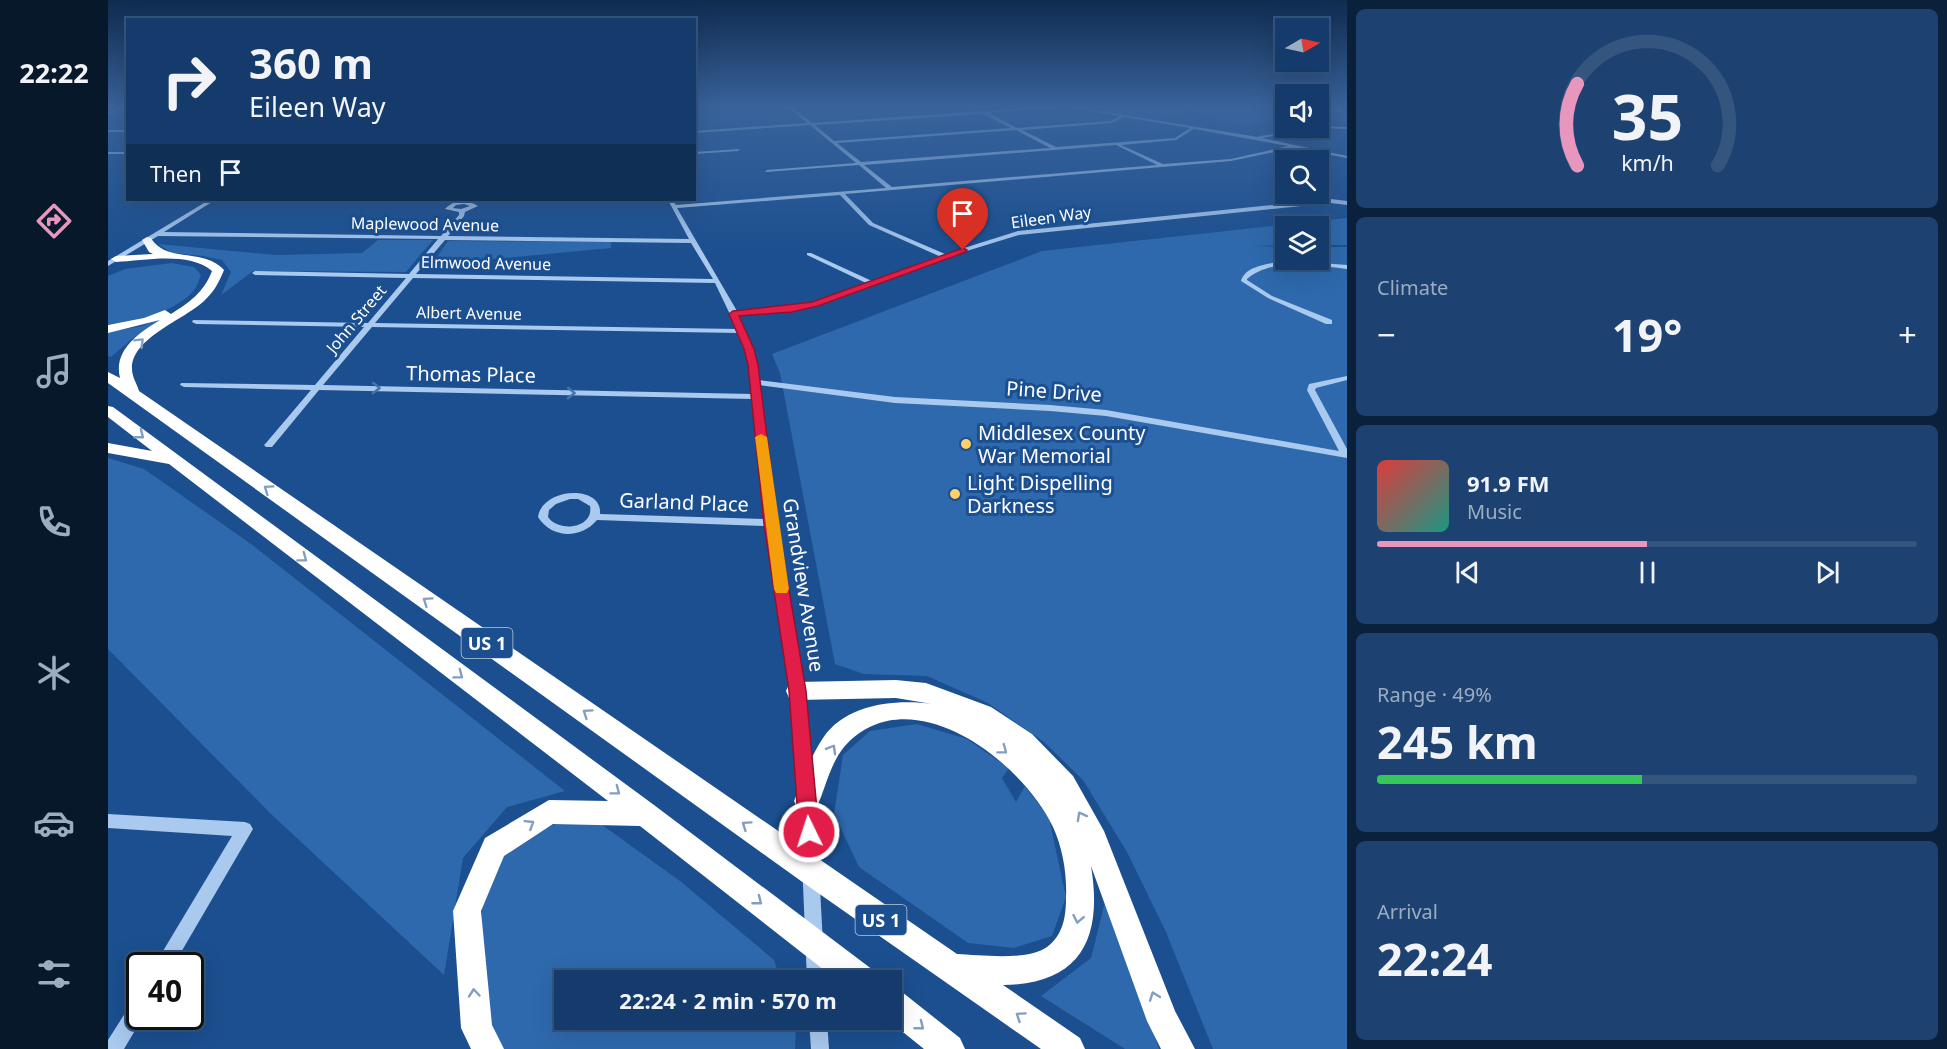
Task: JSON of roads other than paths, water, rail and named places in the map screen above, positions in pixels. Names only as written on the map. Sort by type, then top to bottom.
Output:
[{"type":"highway","points":[[133,394],[125,368],[128,355],[138,342],[200,300],[217,279],[218,270],[214,265],[203,260],[161,255],[148,245],[152,237]]},
{"type":"highway","points":[[111,264],[178,258]]},
{"type":"highway","points":[[108,328],[147,321],[172,311],[191,299],[208,277],[203,268],[195,264],[156,262],[111,264]]},
{"type":"highway","name":"US 1","points":[[108,376],[811,871],[1069,1049]]},
{"type":"highway","name":"US 1","points":[[108,410],[645,814],[848,970]]},
{"type":"highway","points":[[108,448],[173,460]]},
{"type":"highway","points":[[797,691],[896,689],[926,692],[983,714],[1024,741],[1064,784],[1095,840],[1163,1021],[1179,1049]]},
{"type":"highway","points":[[807,801],[833,743],[849,728],[875,716],[898,710],[950,717],[979,731],[1010,754],[1039,783],[1061,816],[1074,848],[1080,896],[1080,917],[1072,940],[1057,958],[1038,966],[1019,969],[951,969]]},
{"type":"highway","points":[[488,1049],[477,1028],[467,911],[494,847],[549,812],[645,814]]},
{"type":"highway","points":[[902,1013],[949,1049]]},
{"type":"street","points":[[851,156],[891,189]]},
{"type":"street","points":[[767,171],[959,156]]},
{"type":"street","points":[[1142,156],[1164,166]]},
{"type":"street","points":[[674,207],[1164,166],[1252,156]]},
{"type":"street","points":[[841,194],[871,224],[945,256]]},
{"type":"street","points":[[111,264],[210,201]]},
{"type":"street","name":"Grandview Avenue","points":[[671,201],[716,280],[751,355],[771,524],[797,691],[807,801],[815,970]]},
{"type":"street","name":"Eileen Way","points":[[733,314],[792,309],[814,304],[945,256],[1018,233],[1331,201],[1347,202]]},
{"type":"street","name":"John Street","points":[[269,445],[462,215],[462,212]]},
{"type":"street","name":"Maplewood Avenue","points":[[152,237],[692,241]]},
{"type":"street","points":[[809,254],[873,284]]},
{"type":"street","points":[[1329,322],[1254,290],[1244,281],[1244,278],[1253,270],[1271,265],[1347,267]]},
{"type":"street","name":"Elmwood Avenue","points":[[255,273],[716,280]]},
{"type":"street","name":"Albert Avenue","points":[[196,322],[741,331]]},
{"type":"street","points":[[1346,454],[1311,390],[1312,386],[1347,378]]},
{"type":"street","name":"Pine Drive","points":[[755,382],[894,400],[1106,413],[1346,454]]},
{"type":"street","name":"Thomas Place","points":[[184,385],[757,397]]},
{"type":"street","name":"Garland Place","points":[[595,517],[597,510],[594,504],[578,496],[559,498],[550,502],[542,515],[544,522],[559,530],[580,528],[595,517],[771,524]]},
{"type":"street","points":[[108,821],[245,829],[171,952]]},
{"type":"street","points":[[113,1049],[126,1028]]},
{"type":"street","points":[[819,1030],[820,1049]]},
{"type":"place","name":"Middlesex County War Memorial","points":[[966,444]]},
{"type":"place","name":"Light Dispelling Darkness","points":[[955,494]]}]
